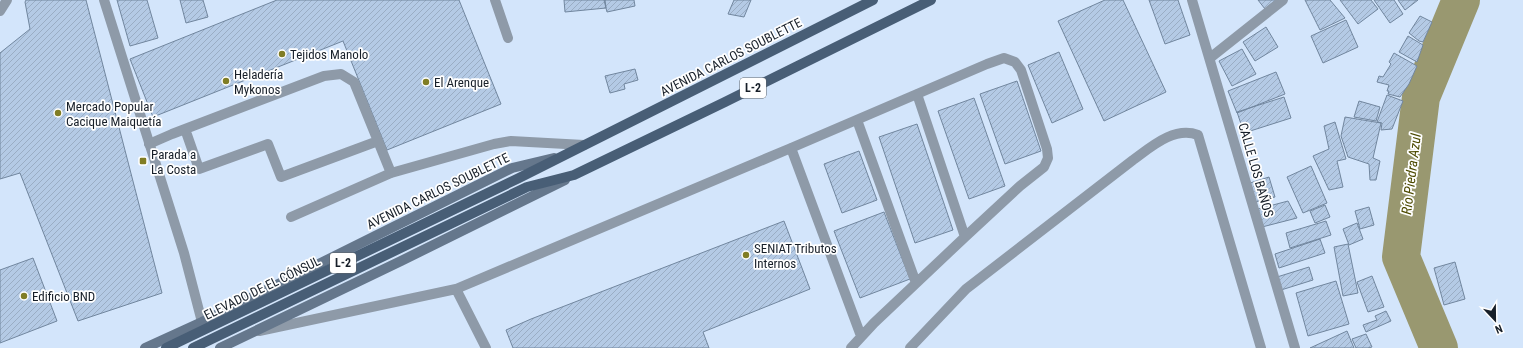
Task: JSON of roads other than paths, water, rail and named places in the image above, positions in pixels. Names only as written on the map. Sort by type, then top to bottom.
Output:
[{"type":"main road","name":"AVENIDA CARLOS SOUBLETTE","points":[[562,156],[873,0]]},
{"type":"main road","name":"L-2","points":[[574,175],[931,0]]},
{"type":"main road","name":"ELEVADO DE EL CÓNSUL","points":[[166,348],[562,156]]},
{"type":"main road","name":"ELEVADO DE EL CÓNSUL","points":[[193,348],[527,187],[574,175]]},
{"type":"street","points":[[0,11],[7,0]]},
{"type":"street","points":[[104,0],[184,253],[202,322]]},
{"type":"street","points":[[495,0],[508,38]]},
{"type":"street","name":"CALLE LOS BAÑOS","points":[[1192,0],[1295,348]]},
{"type":"street","points":[[1210,58],[1283,0]]},
{"type":"street","points":[[252,333],[456,289],[987,64],[1004,58],[1015,62],[1021,70],[1047,149],[1048,158],[1044,167],[1020,186],[874,322],[851,348]]},
{"type":"street","points":[[149,144],[324,76],[341,74],[354,82],[391,173]]},
{"type":"street","points":[[917,94],[965,237]]},
{"type":"street","points":[[857,120],[916,283]]},
{"type":"street","points":[[185,129],[199,169],[268,144],[281,177],[378,141]]},
{"type":"street","points":[[910,348],[966,289],[1133,160],[1162,140],[1177,134],[1190,132],[1198,136],[1261,348]]},
{"type":"street","points":[[291,217],[391,173],[500,143],[511,141],[584,145]]},
{"type":"street","points":[[791,148],[861,336]]},
{"type":"street","name":"AVENIDA CARLOS SOUBLETTE","points":[[145,348],[202,322],[512,168],[562,156]]},
{"type":"street","name":"L-2","points":[[220,348],[401,261],[574,175]]},
{"type":"street","points":[[456,289],[486,348]]},
{"type":"waterway","name":"Río Piedra Azul","points":[[1439,348],[1401,257],[1421,97],[1461,0]]},
{"type":"place","name":"Tejidos Manolo","points":[[282,54]]},
{"type":"place","name":"Heladería Mykonos","points":[[226,81]]},
{"type":"place","name":"El Arenque","points":[[426,82]]},
{"type":"place","name":"Mercado Popular Cacique Maiquetía","points":[[58,113]]},
{"type":"place","name":"Parada a La Costa","points":[[143,161]]},
{"type":"place","name":"SENIAT Tributos Internos","points":[[746,255]]},
{"type":"place","name":"Edificio BND","points":[[24,296]]}]
